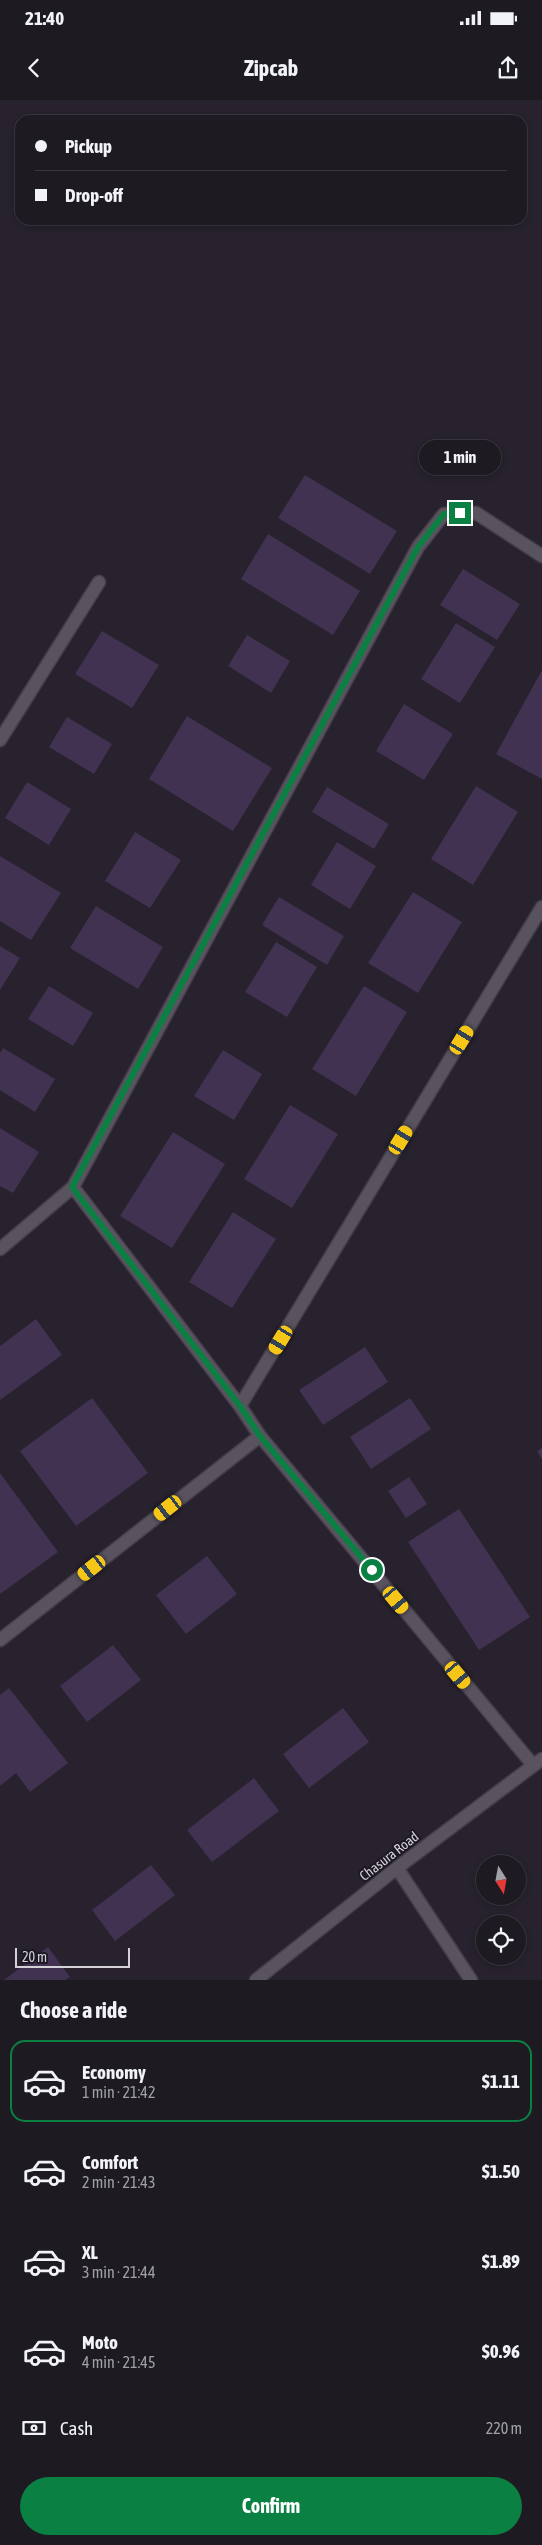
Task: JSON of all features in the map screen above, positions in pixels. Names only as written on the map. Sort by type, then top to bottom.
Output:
[{"type":"street","points":[[0,1249],[72,1187],[418,547],[444,514],[476,513],[542,556]]},
{"type":"street","points":[[0,740],[99,582]]},
{"type":"street","points":[[240,1406],[542,907]]},
{"type":"street","points":[[72,1187],[240,1406],[260,1436],[537,1762]]},
{"type":"street","points":[[0,1640],[260,1436]]},
{"type":"street","name":"Chasura Road","points":[[256,1980],[397,1868],[537,1762]]},
{"type":"street","points":[[397,1868],[471,1980]]},
{"type":"building","points":[[305,475],[397,531],[370,574],[278,518]]},
{"type":"building","points":[[268,534],[360,591],[333,635],[241,579]]},
{"type":"building","points":[[463,569],[520,604],[497,640],[440,605]]},
{"type":"building","points":[[456,623],[495,647],[460,703],[421,679]]},
{"type":"building","points":[[102,631],[159,665],[132,708],[75,674]]},
{"type":"building","points":[[247,635],[290,661],[271,693],[228,666]]},
{"type":"building","points":[[542,670],[542,779],[496,754]]},
{"type":"building","points":[[404,704],[453,734],[424,780],[376,751]]},
{"type":"building","points":[[187,716],[272,768],[233,831],[149,779]]},
{"type":"building","points":[[67,717],[112,744],[94,774],[49,747]]},
{"type":"building","points":[[27,782],[71,809],[49,845],[5,818]]},
{"type":"building","points":[[476,786],[518,812],[473,885],[431,859]]},
{"type":"building","points":[[327,787],[389,824],[374,849],[312,812]]},
{"type":"building","points":[[135,832],[181,860],[150,908],[105,881]]},
{"type":"building","points":[[337,842],[376,866],[350,909],[311,885]]},
{"type":"building","points":[[0,856],[61,893],[31,940],[0,921]]},
{"type":"building","points":[[413,892],[462,922],[418,993],[368,963]]},
{"type":"building","points":[[279,897],[344,936],[327,965],[262,925]]},
{"type":"building","points":[[96,906],[163,947],[138,989],[70,948]]},
{"type":"building","points":[[276,942],[317,967],[287,1017],[245,992]]},
{"type":"building","points":[[0,946],[20,958],[0,990]]},
{"type":"building","points":[[49,986],[93,1013],[73,1046],[28,1019]]},
{"type":"building","points":[[364,986],[407,1012],[356,1096],[312,1069]]},
{"type":"building","points":[[3,1048],[55,1079],[35,1112],[0,1090],[0,1053]]},
{"type":"building","points":[[223,1050],[262,1074],[234,1120],[194,1096]]},
{"type":"building","points":[[290,1105],[338,1134],[292,1208],[244,1179]]},
{"type":"building","points":[[0,1128],[39,1152],[13,1193],[0,1186]]},
{"type":"building","points":[[173,1132],[225,1164],[172,1248],[120,1216]]},
{"type":"building","points":[[233,1212],[276,1239],[232,1308],[189,1282]]},
{"type":"building","points":[[36,1319],[62,1355],[0,1400],[0,1346]]},
{"type":"building","points":[[365,1347],[388,1382],[323,1425],[299,1390]]},
{"type":"building","points":[[92,1398],[148,1473],[76,1526],[20,1451]]},
{"type":"building","points":[[410,1398],[431,1429],[371,1469],[350,1437]]},
{"type":"building","points":[[542,1448],[542,1459],[537,1451]]},
{"type":"building","points":[[0,1473],[58,1552],[0,1594]]},
{"type":"building","points":[[409,1477],[427,1504],[406,1518],[388,1491]]},
{"type":"building","points":[[459,1509],[530,1617],[479,1650],[408,1542]]},
{"type":"building","points":[[207,1556],[237,1594],[186,1634],[156,1595]]},
{"type":"building","points":[[113,1645],[141,1680],[87,1722],[60,1686]]},
{"type":"building","points":[[9,1688],[68,1763],[30,1792],[16,1773],[0,1786],[0,1695]]},
{"type":"building","points":[[343,1708],[369,1742],[309,1788],[283,1754]]},
{"type":"building","points":[[254,1778],[279,1811],[212,1862],[187,1830]]},
{"type":"building","points":[[151,1865],[175,1895],[115,1941],[92,1910]]},
{"type":"building","points":[[48,1947],[70,1977],[65,1980],[4,1980]]},
{"type":"route","points":[[372,1570],[260,1436],[240,1406],[72,1187],[418,547],[444,514],[460,513]]}]
